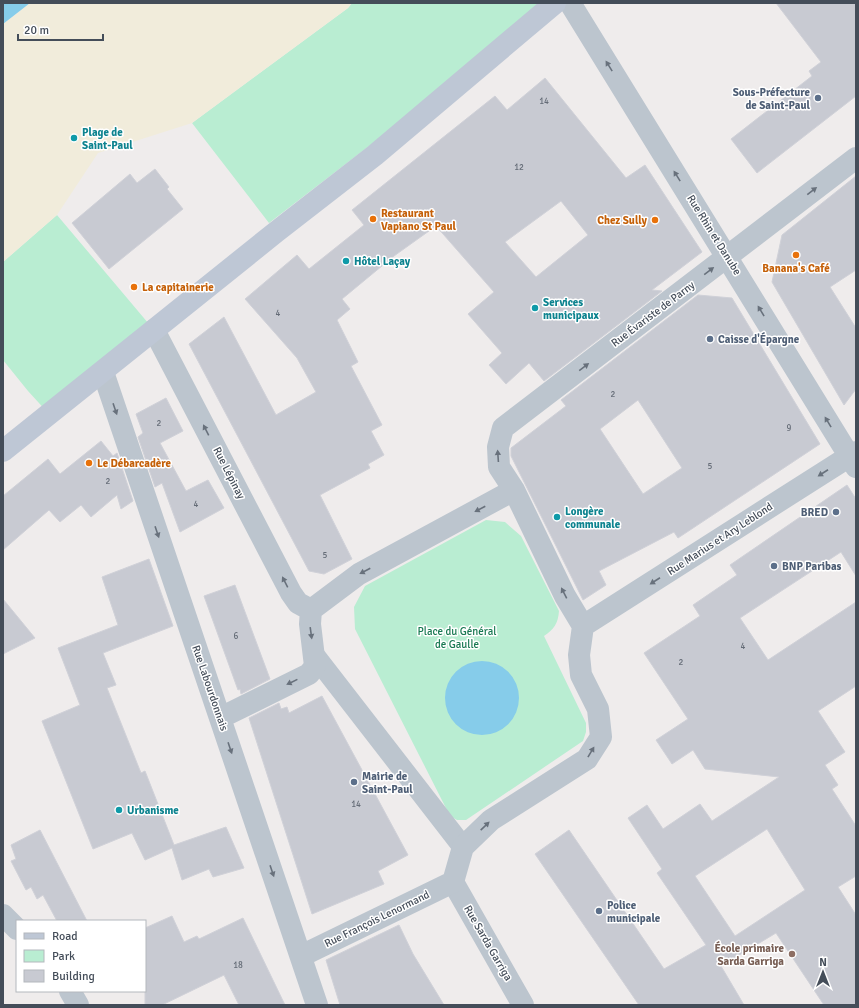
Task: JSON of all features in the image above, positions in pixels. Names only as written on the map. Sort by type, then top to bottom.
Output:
[{"type":"main road","points":[[3,450],[375,155],[555,3]]},
{"type":"street","name":"Rue Rhin et Danube","points":[[570,3],[854,459]]},
{"type":"street","name":"Rue Évariste de Parny","points":[[514,490],[499,467],[498,447],[503,428],[856,158]]},
{"type":"street","name":"Rue Lépinay","points":[[154,330],[291,593],[298,603],[311,610]]},
{"type":"street","name":"Rue Labourdonnais","points":[[103,372],[317,1005]]},
{"type":"street","name":"Rue Marius et Ary Leblond","points":[[583,626],[854,459]]},
{"type":"street","points":[[220,718],[309,674],[314,666],[310,624],[311,610],[359,574],[514,490],[565,596],[583,626],[578,655],[581,675],[598,709],[601,737],[587,759],[490,820],[463,847],[453,882]]},
{"type":"street","points":[[314,656],[463,847]]},
{"type":"street","name":"Rue François Lenormand","points":[[301,956],[453,882]]},
{"type":"street","name":"Rue Sarda Garriga","points":[[453,882],[523,1005]]},
{"type":"street","points":[[3,915],[16,928]]},
{"type":"street","points":[[71,992],[78,1005]]},
{"type":"green space","points":[[352,3],[555,3],[269,223],[192,123],[348,8]]},
{"type":"green space","points":[[57,215],[154,330],[49,414],[3,360],[3,262]]},
{"type":"green space","name":"Place du Général de Gaulle","points":[[486,520],[505,522],[521,536],[559,611],[555,626],[544,636],[586,723],[586,732],[583,741],[466,820],[457,820],[450,816],[355,629],[354,607],[365,586]]},
{"type":"sand","name":"Plage de Saint-Paul","points":[[30,3],[352,3],[348,8],[192,123],[98,153],[57,215],[3,262],[3,24]]},
{"type":"water","points":[[3,3],[30,3],[3,24]]},
{"type":"water","points":[[482,661],[503,667],[513,677],[519,698],[513,719],[503,729],[482,735],[461,729],[451,719],[445,698],[451,677],[461,667]]},
{"type":"building","name":"Sous-Préfecture de Saint-Paul","points":[[776,3],[856,3],[856,96],[757,173],[731,139],[812,76],[809,71],[821,62]]},
{"type":"building","points":[[545,78],[626,178],[645,165],[702,252],[652,290],[662,291],[544,381],[529,363],[506,384],[489,365],[502,353],[468,314],[494,292],[436,226],[394,256],[342,299],[350,309],[337,320],[358,362],[351,366],[382,425],[371,431],[384,455],[368,464],[370,468],[320,495],[352,559],[324,574],[309,571],[189,344],[224,317],[276,415],[316,392],[297,358],[245,299],[297,255],[309,269],[364,225],[352,210],[495,96],[507,110]],"holes":[[[561,201],[588,235],[536,277],[505,242]]]},
{"type":"building","points":[[155,169],[169,187],[167,189],[183,209],[109,269],[72,223],[130,174],[137,183]]},
{"type":"building","points":[[856,176],[856,270],[830,287],[856,328],[856,389],[844,405],[772,282],[782,235]]},
{"type":"building","points":[[698,295],[732,298],[820,444],[678,538],[674,532],[599,571],[606,585],[583,600],[511,456],[511,448],[566,406],[561,400]],"holes":[[[638,400],[682,468],[643,494],[600,429]]]},
{"type":"building","points":[[166,398],[183,431],[160,443],[186,491],[208,480],[224,508],[180,532],[162,483],[155,487],[138,437],[143,433],[136,414]]},
{"type":"building","points":[[101,441],[113,456],[117,453],[133,501],[121,509],[117,495],[91,517],[81,505],[60,522],[49,510],[3,550],[3,496],[48,459],[60,474]]},
{"type":"building","points":[[847,485],[856,499],[856,576],[841,552],[740,618],[768,660],[856,602],[856,686],[818,711],[845,752],[825,765],[838,785],[832,789],[856,826],[856,876],[838,887],[856,915],[856,1005],[824,1005],[776,933],[721,966],[744,1005],[639,1005],[535,854],[569,830],[664,969],[706,945],[657,873],[662,869],[628,818],[647,805],[663,829],[700,804],[712,821],[779,777],[705,769],[693,750],[672,764],[656,740],[688,719],[644,653],[700,616],[693,605],[737,575],[730,565]],"holes":[[[767,829],[805,890],[735,936],[695,876]]]},
{"type":"building","points":[[149,559],[173,626],[103,653],[116,685],[107,688],[141,773],[145,771],[174,845],[226,827],[244,868],[213,877],[209,869],[182,880],[172,848],[145,860],[132,833],[93,849],[42,721],[80,705],[58,648],[118,625],[102,577]]},
{"type":"building","points":[[235,585],[270,679],[241,694],[240,689],[238,690],[204,596]]},
{"type":"building","points":[[3,599],[35,638],[3,654]]},
{"type":"building","points":[[322,696],[408,855],[378,871],[384,884],[312,914],[249,718],[279,703],[281,709],[287,707],[289,713]]},
{"type":"building","points":[[40,830],[86,920],[56,920],[43,895],[37,899],[31,887],[26,890],[11,861],[16,859],[11,845]]},
{"type":"building","points":[[172,916],[184,942],[197,936],[199,939],[243,918],[285,1005],[239,1005],[224,975],[162,1005],[145,1005],[146,928]]},
{"type":"building","points":[[399,925],[413,954],[444,1005],[340,1005],[326,960]]},
{"type":"place","name":"Sous-Préfecture de Saint-Paul","points":[[818,98]]},
{"type":"place","name":"Plage de Saint-Paul","points":[[74,138]]},
{"type":"place","name":"Restaurant Vapiano St Paul","points":[[373,219]]},
{"type":"place","name":"Chez Sully","points":[[655,220]]},
{"type":"place","name":"Banana's Café","points":[[796,255]]},
{"type":"place","name":"Hôtel Laçay","points":[[346,261]]},
{"type":"place","name":"La capitainerie","points":[[134,287]]},
{"type":"place","name":"Services municipaux","points":[[535,308]]},
{"type":"place","name":"Caisse d'Épargne","points":[[710,339]]},
{"type":"place","name":"Le Débarcadère","points":[[89,463]]},
{"type":"place","name":"BRED","points":[[836,512]]},
{"type":"place","name":"Longère communale","points":[[557,517]]},
{"type":"place","name":"BNP Paribas","points":[[774,566]]},
{"type":"place","name":"Mairie de Saint-Paul","points":[[354,782]]},
{"type":"place","name":"Urbanisme","points":[[119,810]]},
{"type":"place","name":"Police municipale","points":[[599,911]]},
{"type":"place","name":"École primaire Sarda Garriga","points":[[792,954]]}]
